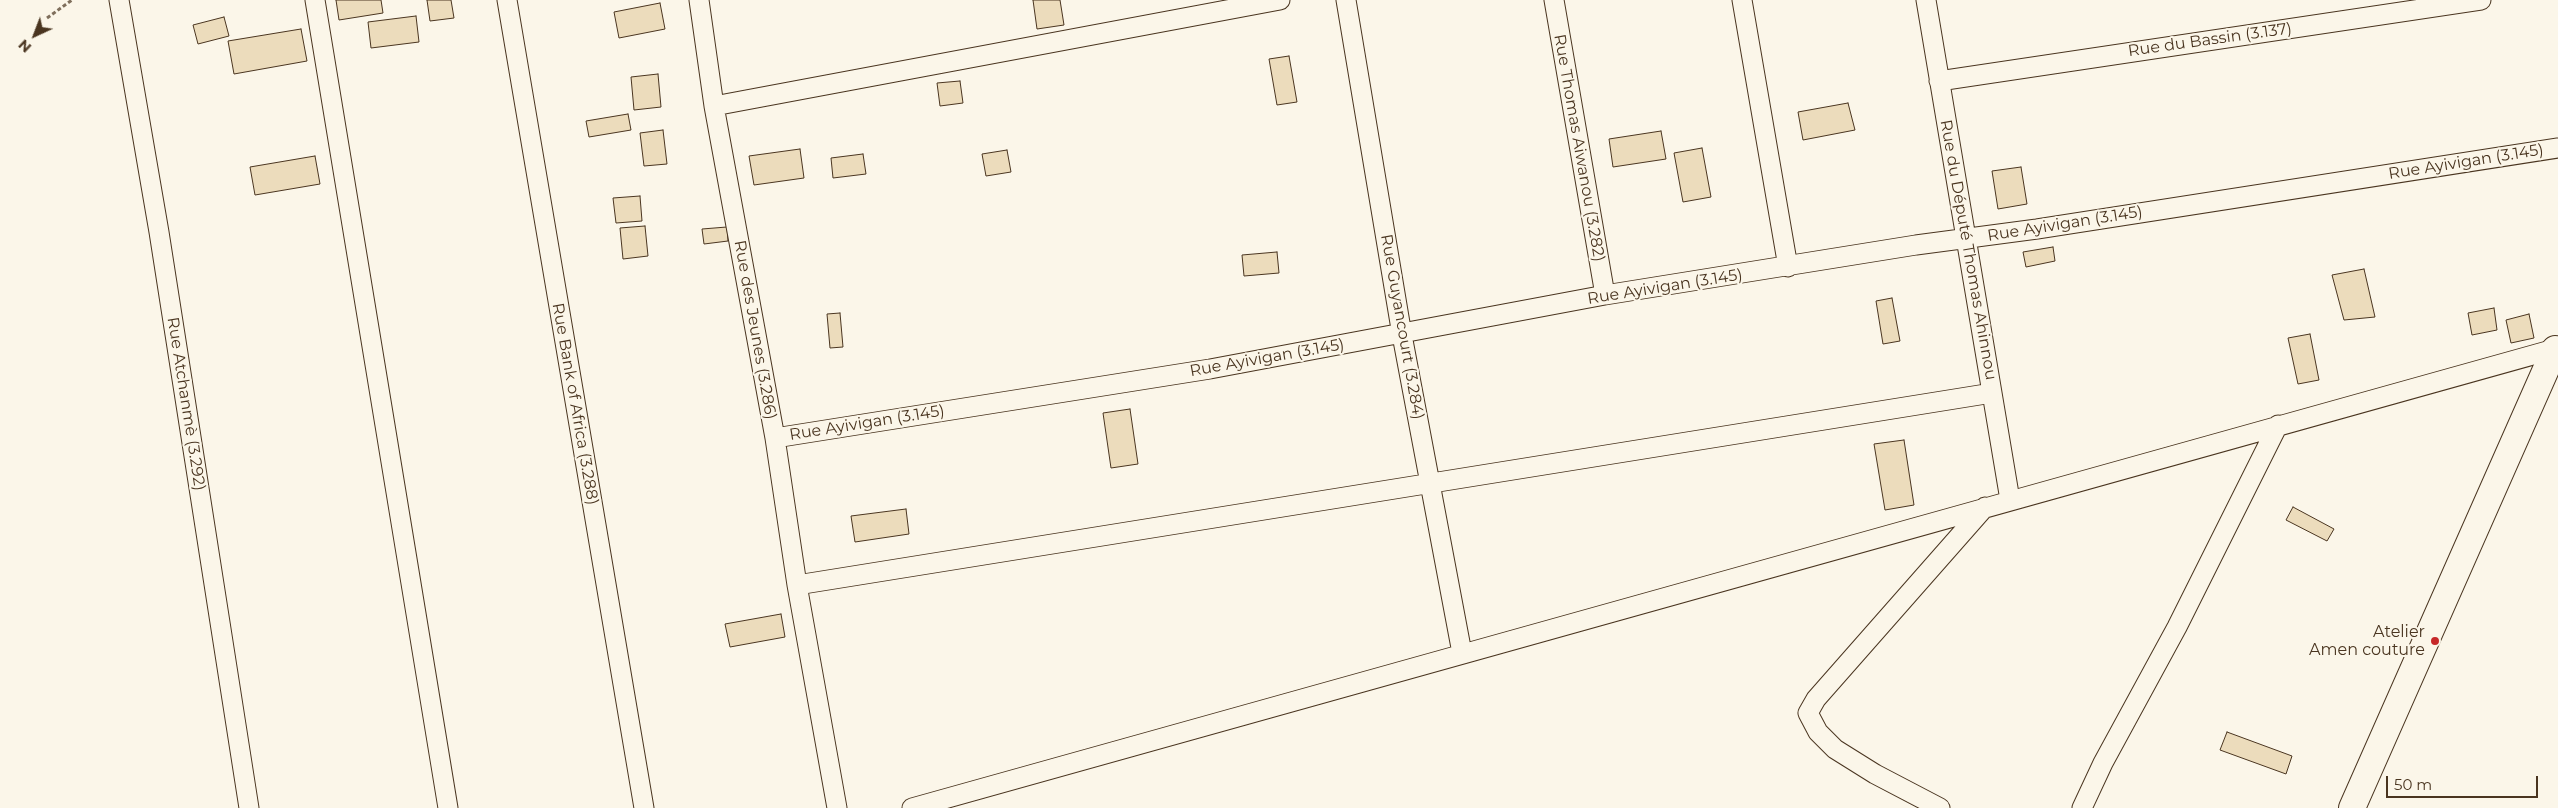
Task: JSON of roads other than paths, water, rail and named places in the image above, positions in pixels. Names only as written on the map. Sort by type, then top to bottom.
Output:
[{"type":"street","name":"Rue Atchanmè (3.292)","points":[[119,0],[159,232],[249,808]]},
{"type":"street","points":[[315,0],[448,808]]},
{"type":"street","name":"Rue Bank of Africa (3.288)","points":[[507,0],[644,808]]},
{"type":"street","name":"Rue des Jeunes (3.286)","points":[[699,0],[714,106],[774,438],[797,586],[837,808]]},
{"type":"street","points":[[714,106],[1280,0]]},
{"type":"street","name":"Rue Guyancourt (3.284)","points":[[1346,0],[1402,335],[1462,654]]},
{"type":"street","name":"Rue Thomas Aiwanou (3.282)","points":[[1554,0],[1605,296]]},
{"type":"street","points":[[1742,0],[1788,267]]},
{"type":"street","name":"Rue du Député Thomas Ahinnou","points":[[1926,0],[2010,500]]},
{"type":"street","name":"Rue du Bassin (3.137)","points":[[1939,81],[2481,0]]},
{"type":"street","name":"Rue Ayivigan (3.145)","points":[[774,438],[1210,369],[1605,296],[1916,245],[1966,239],[2558,148]]},
{"type":"street","points":[[912,808],[2556,348]]},
{"type":"street","points":[[2352,808],[2556,348]]},
{"type":"street","points":[[797,586],[1992,393]]},
{"type":"street","points":[[2082,808],[2103,763],[2177,627],[2278,425]]},
{"type":"street","points":[[1940,808],[1875,774],[1835,749],[1818,732],[1808,713],[1822,692],[1985,507]]},
{"type":"place","name":"Atelier Amen couture","points":[[2435,641]]}]
